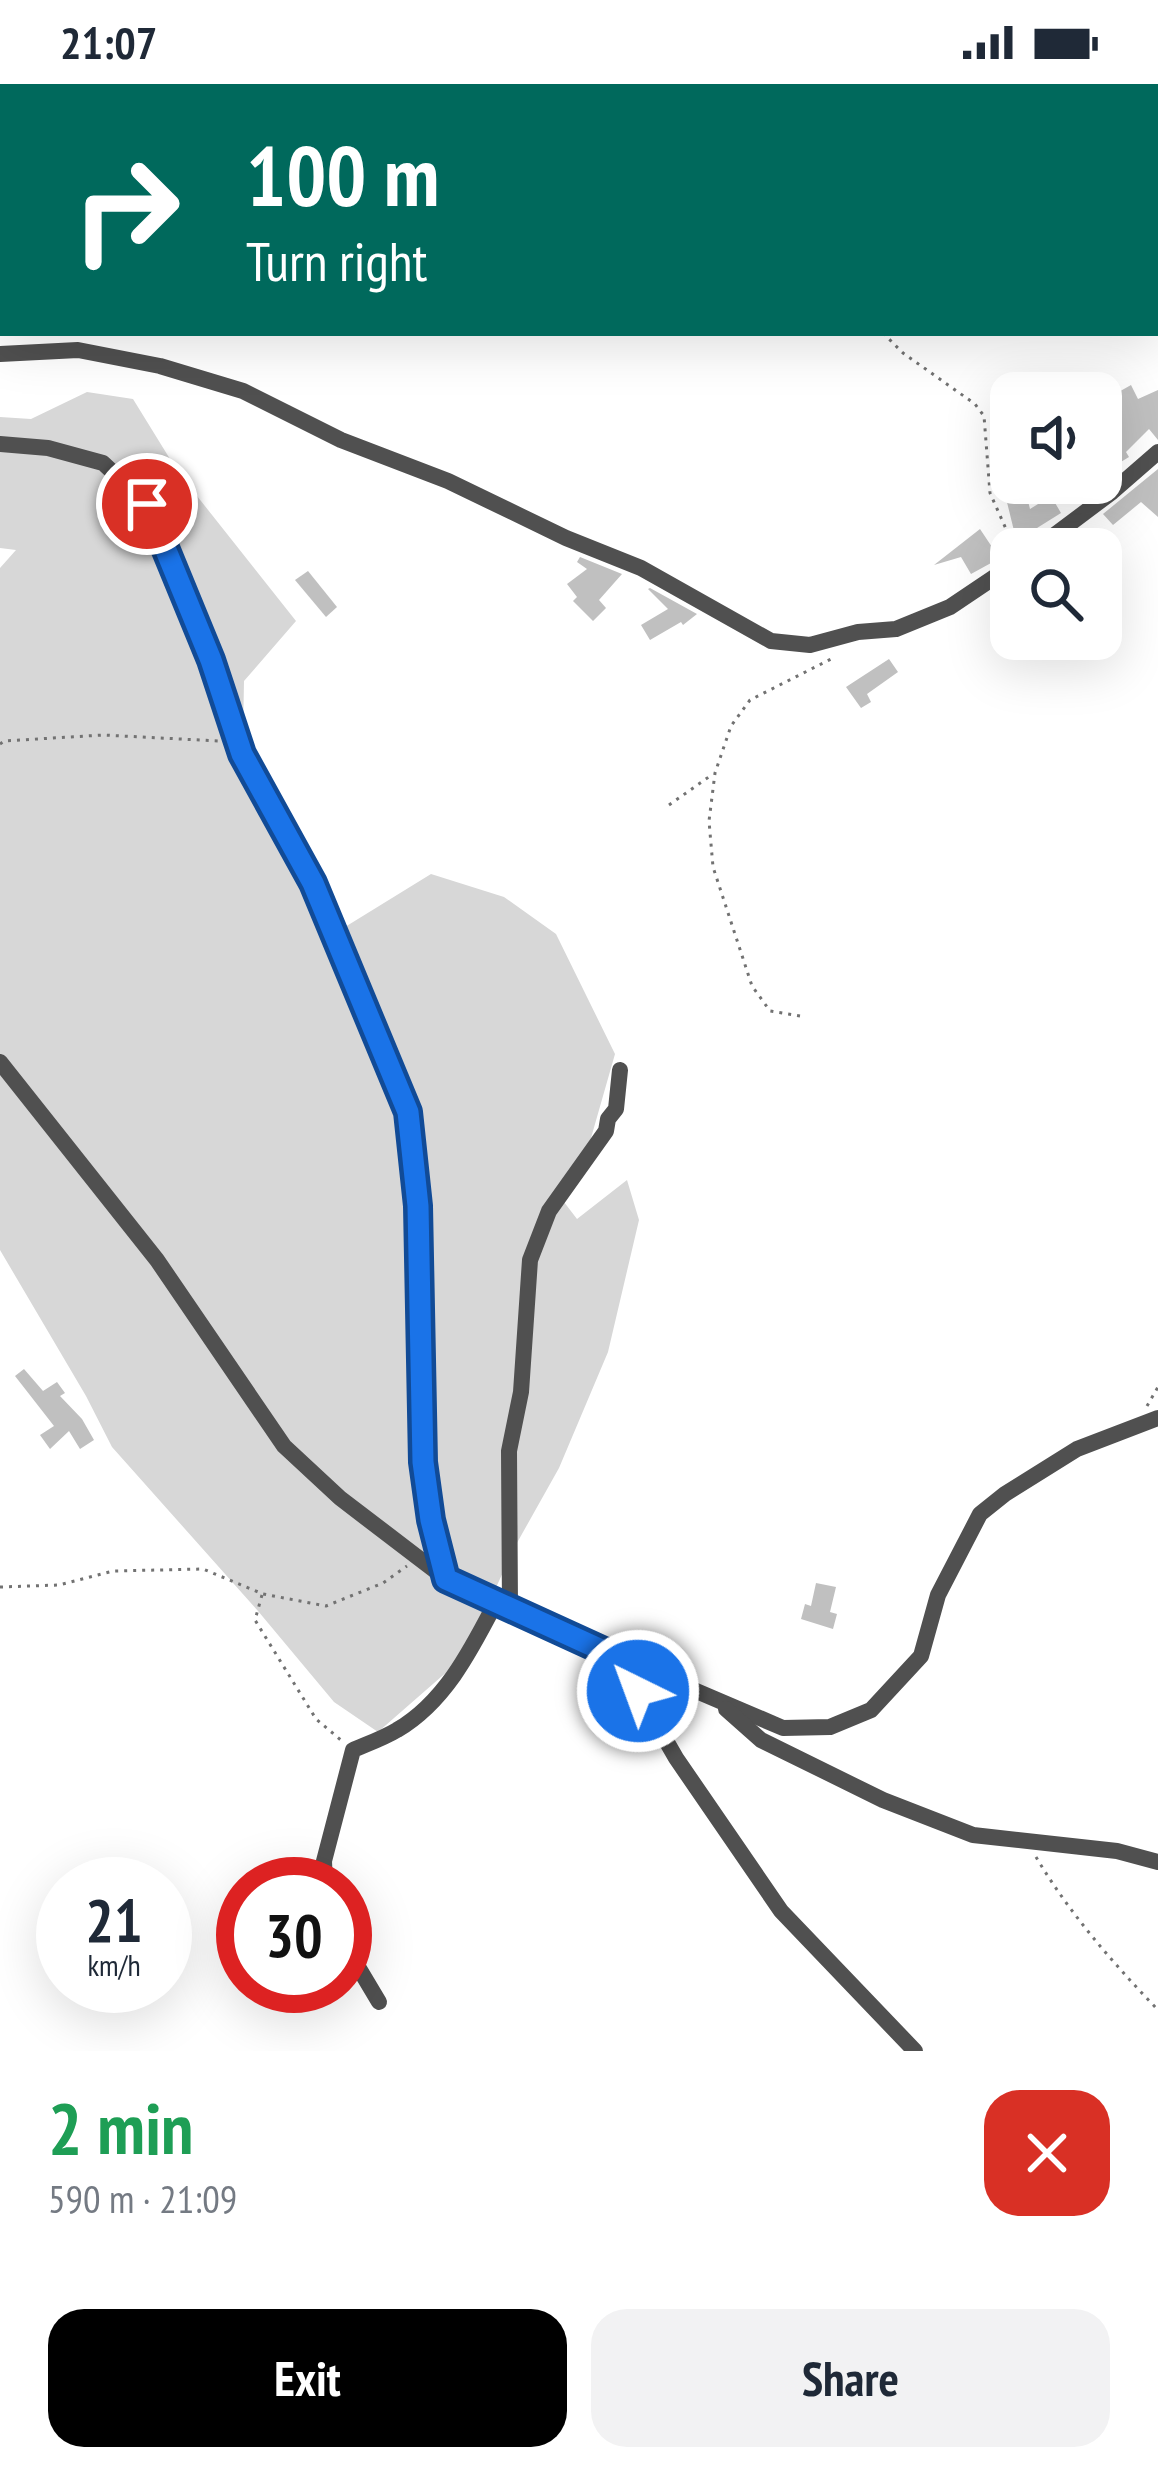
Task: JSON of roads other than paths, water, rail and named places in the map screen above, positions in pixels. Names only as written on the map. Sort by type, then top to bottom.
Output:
[{"type":"street","points":[[0,354],[78,350],[160,366],[243,391],[341,440],[448,481],[641,568],[771,641],[810,645],[858,632],[896,629],[950,607],[990,580]]},
{"type":"street","points":[[0,445],[48,448],[103,463],[147,504],[211,660],[239,744],[313,883],[408,1112],[418,1206],[423,1462],[446,1579]]},
{"type":"street","points":[[1064,528],[1158,452]]},
{"type":"street","points":[[0,1062],[157,1260],[284,1446],[340,1498],[446,1579],[783,1728],[830,1727],[871,1710],[921,1656],[938,1595],[980,1514],[1077,1449],[1158,1418]]},
{"type":"street","points":[[325,1857],[353,1750],[397,1731],[424,1711],[461,1668],[503,1605],[508,1451],[521,1392],[530,1260],[549,1211],[606,1131],[616,1108],[620,1070]]},
{"type":"street","points":[[619,1658],[676,1758],[781,1912],[915,2051]]},
{"type":"street","points":[[713,1698],[761,1741],[883,1800],[973,1834],[1118,1851],[1158,1862]]},
{"type":"street","points":[[372,1989],[380,2002]]}]
